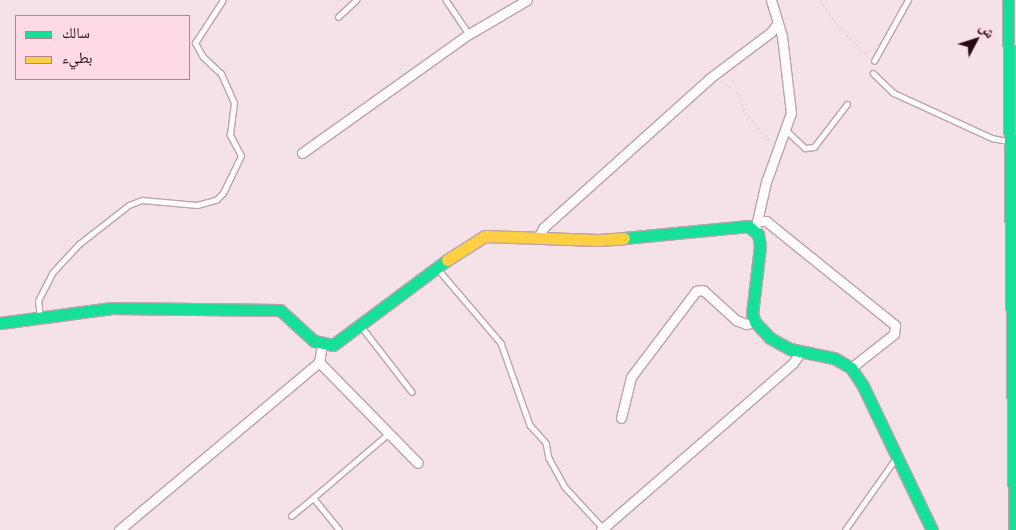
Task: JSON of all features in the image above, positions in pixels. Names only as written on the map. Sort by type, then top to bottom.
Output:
[{"type":"street","points":[[302,153],[468,34],[527,0]]},
{"type":"street","points":[[771,0],[778,23],[791,114],[766,182],[756,225],[760,246],[752,314],[755,322],[770,338],[800,353],[834,358],[851,368],[863,386],[932,530]]},
{"type":"street","points":[[1008,0],[1014,530]]},
{"type":"street","points":[[539,236],[543,228],[718,72],[772,32],[778,23]]},
{"type":"street","points":[[0,323],[112,308],[280,310],[322,345],[333,345],[437,268],[485,236],[539,236],[598,240],[756,225],[766,221],[895,325],[894,334],[851,368]]},
{"type":"street","points":[[620,418],[630,376],[696,291],[703,290],[736,320],[746,324],[755,322]]},
{"type":"street","points":[[119,530],[319,362],[322,345]]},
{"type":"street","points":[[602,529],[793,362],[800,353]]},
{"type":"street","points":[[319,362],[418,463]]},
{"type":"lane","points":[[40,318],[38,301],[52,273],[79,244],[128,206],[142,200],[197,205],[216,200],[223,193],[241,156],[230,135],[234,103],[221,74],[203,57],[195,43],[222,0]]},
{"type":"lane","points":[[338,17],[356,0]]},
{"type":"lane","points":[[446,0],[468,34]]},
{"type":"lane","points":[[874,61],[908,0]]},
{"type":"lane","points":[[873,73],[894,93],[992,138],[1010,141]]},
{"type":"lane","points":[[786,131],[805,148],[814,147],[847,104]]},
{"type":"lane","points":[[437,268],[501,344],[530,425],[546,443],[549,458],[565,487],[602,529]]},
{"type":"lane","points":[[360,325],[412,392]]},
{"type":"lane","points":[[291,516],[389,434]]},
{"type":"lane","points":[[845,530],[897,457]]},
{"type":"lane","points":[[313,498],[339,530]]},
{"type":"path","points":[[820,0],[839,27],[874,61]]},
{"type":"path","points":[[718,72],[722,81],[739,94],[745,112],[778,151]]},
{"type":"traffic: fast","points":[[1008,0],[1014,530]]},
{"type":"traffic: fast","points":[[624,238],[748,226],[758,234],[760,246],[752,314],[755,322],[770,338],[790,349],[834,358],[851,368],[863,386],[932,530]]},
{"type":"traffic: fast","points":[[0,323],[112,308],[280,310],[314,341],[333,345],[447,260]]},
{"type":"traffic: slow","points":[[447,260],[485,236],[598,240],[624,238]]}]
